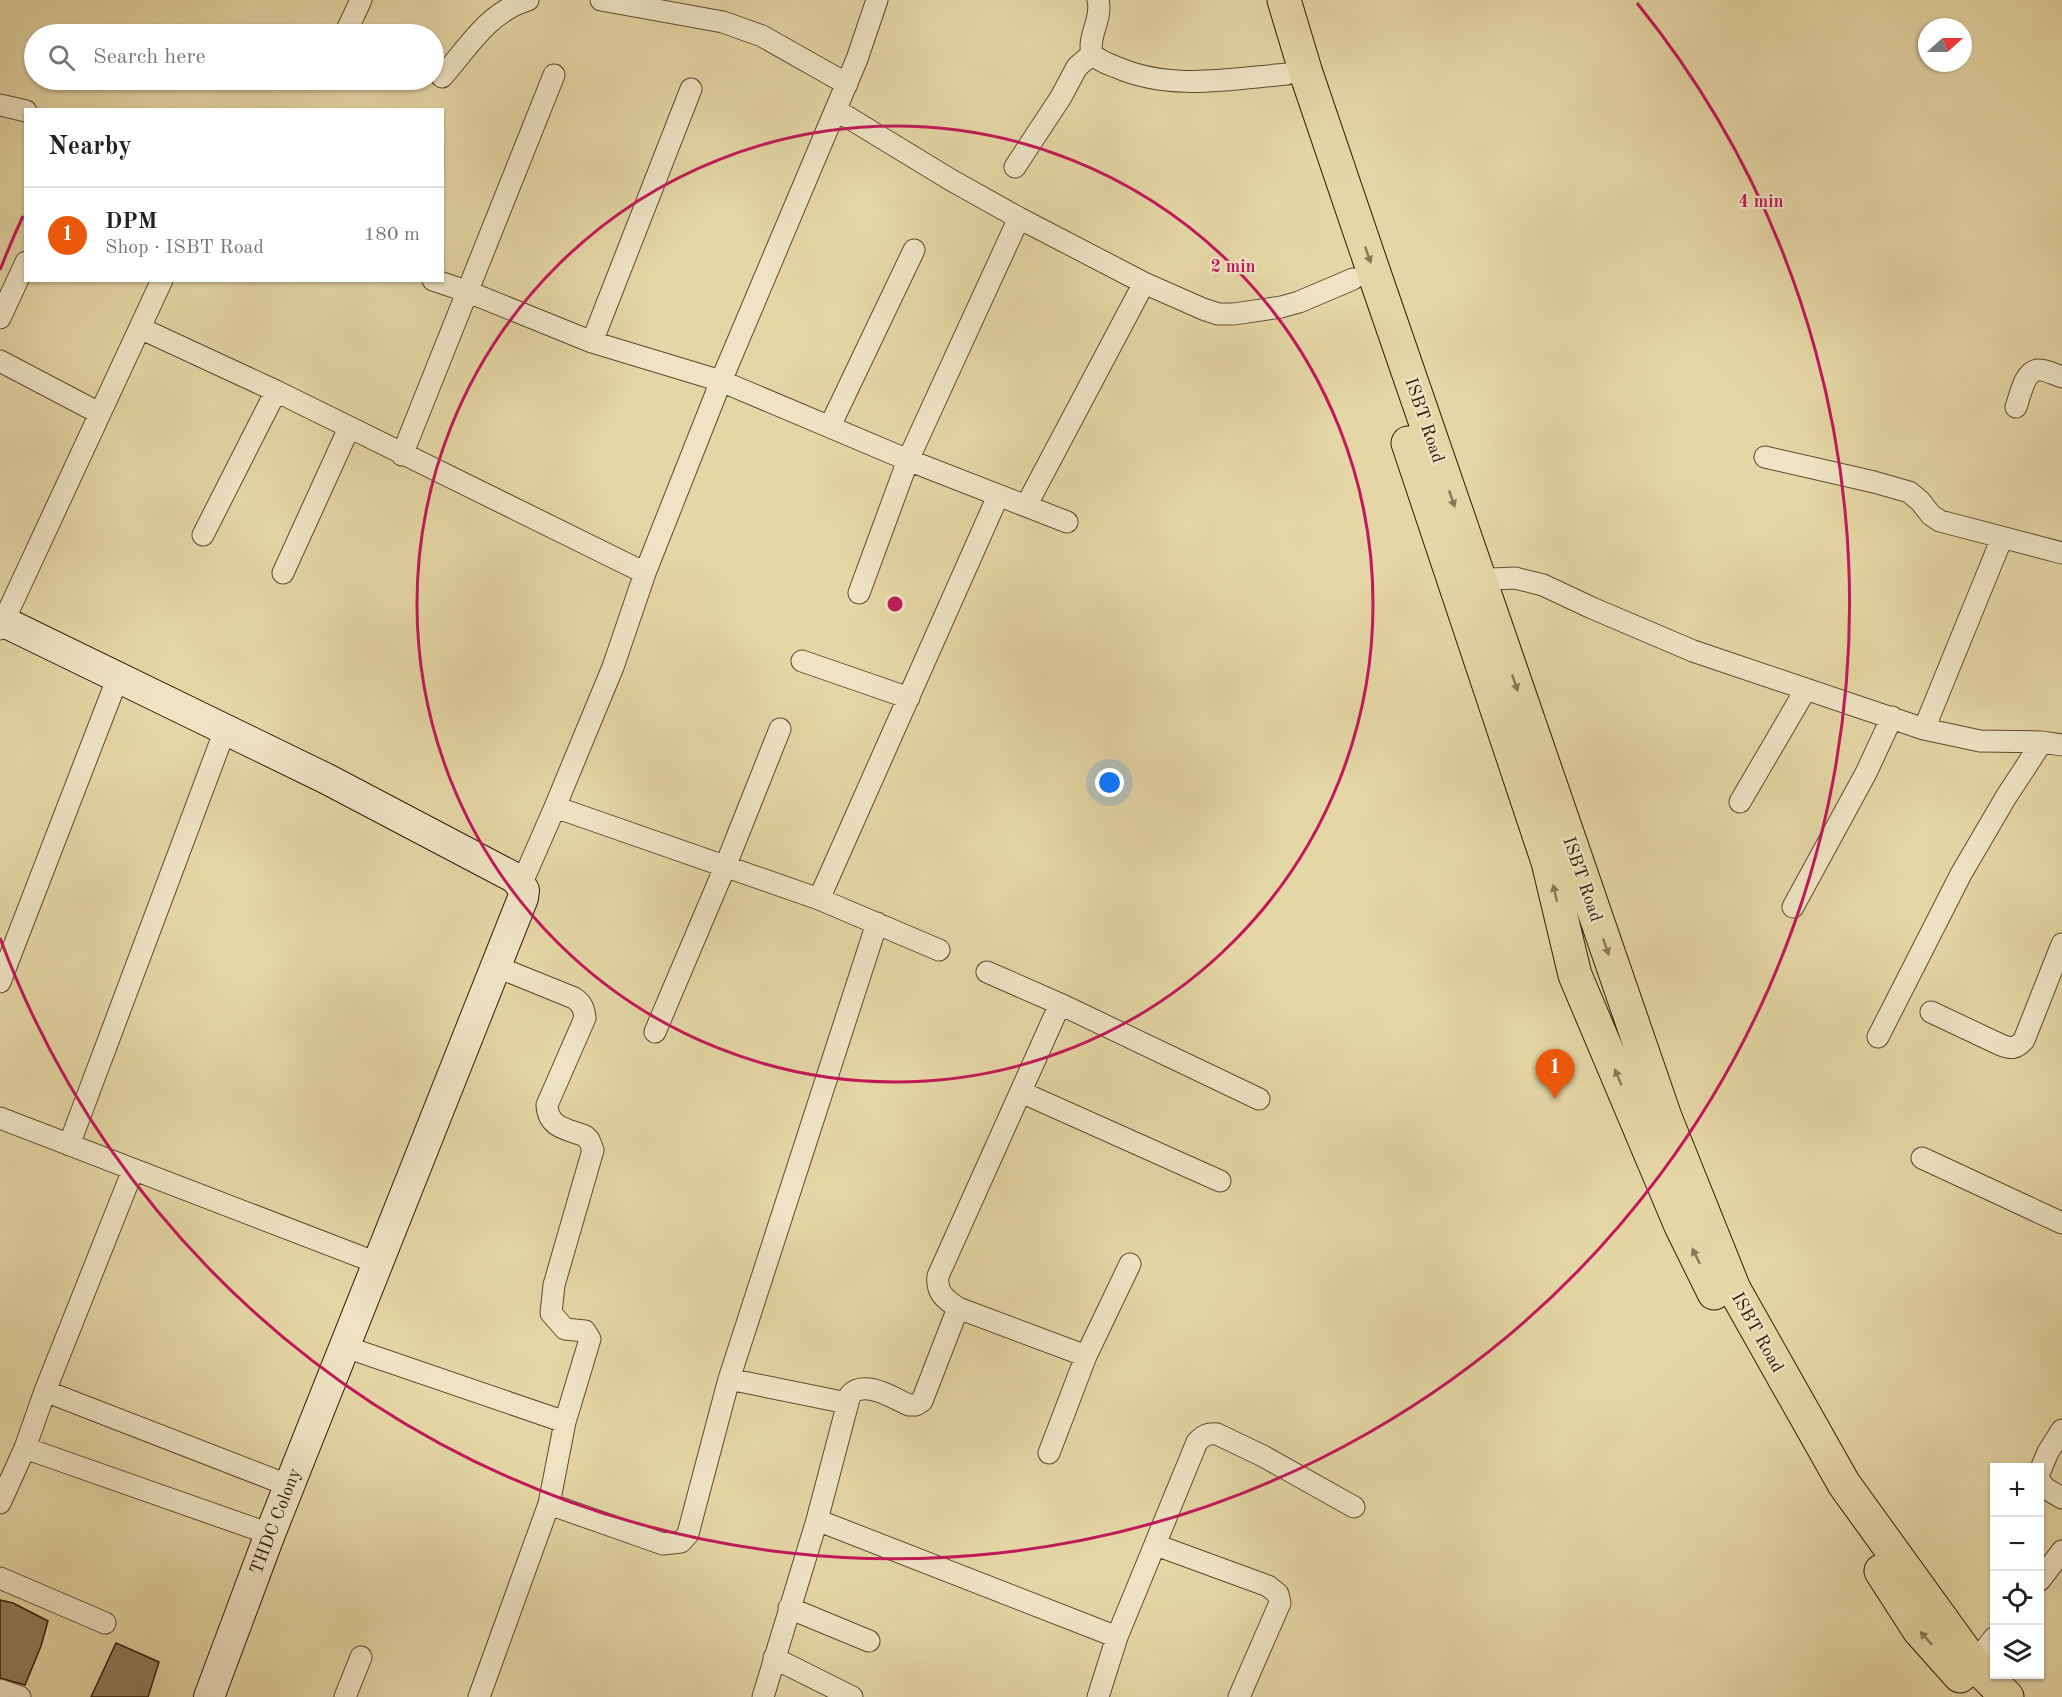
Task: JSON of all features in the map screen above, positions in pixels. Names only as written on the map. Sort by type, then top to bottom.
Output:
[{"type":"highway","points":[[1263,0],[1287,74],[1325,159],[1353,279],[1467,580]]},
{"type":"highway","name":"ISBT Road","points":[[1284,0],[1325,159],[1652,1122],[1734,1289],[1838,1474],[1974,1664],[2007,1697]]},
{"type":"highway","points":[[1652,1122],[1681,1226],[1739,1343],[1919,1630],[1979,1697]]},
{"type":"street","points":[[350,24],[361,0]]},
{"type":"street","points":[[444,75],[464,53],[481,28],[517,3],[528,0]]},
{"type":"street","points":[[601,0],[723,22],[762,36],[847,84]]},
{"type":"street","points":[[161,282],[1,624],[118,677],[327,779],[515,878],[521,885],[612,666],[645,573],[721,381],[847,84],[878,0]]},
{"type":"street","points":[[1098,0],[1100,12],[1090,46],[1092,54],[1124,71],[1168,82],[1287,74]]},
{"type":"street","points":[[1015,167],[1061,98],[1077,67],[1092,54]]},
{"type":"street","points":[[402,455],[554,75]]},
{"type":"street","points":[[592,342],[691,89]]},
{"type":"street","points":[[0,106],[24,111]]},
{"type":"street","points":[[836,110],[951,180],[1019,218],[1144,283],[1218,314],[1281,307],[1299,302],[1353,279]]},
{"type":"street","points":[[859,593],[908,460],[1019,218]]},
{"type":"street","points":[[830,426],[914,250]]},
{"type":"street","points":[[0,318],[24,266]]},
{"type":"street","points":[[439,282],[592,342],[721,381],[908,460],[1067,522]]},
{"type":"street","points":[[1026,506],[1144,283]]},
{"type":"street","points":[[140,328],[276,391],[645,573]]},
{"type":"street","points":[[0,361],[99,413]]},
{"type":"street","points":[[2016,407],[2027,378],[2034,371],[2041,370],[2062,377]]},
{"type":"street","points":[[203,535],[276,391]]},
{"type":"street","points":[[283,573],[349,428]]},
{"type":"street","points":[[1765,457],[1909,492],[1940,521],[2062,554]]},
{"type":"street","points":[[819,899],[998,496]]},
{"type":"street","points":[[1924,729],[2002,538]]},
{"type":"street","points":[[1467,580],[1515,578],[1543,585],[1694,651],[1924,729],[1980,741],[2052,743]]},
{"type":"street","points":[[802,661],[909,698]]},
{"type":"street","points":[[0,982],[118,677]]},
{"type":"street","points":[[1740,802],[1806,689]]},
{"type":"street","points":[[1793,907],[1866,773],[1892,717]]},
{"type":"street","points":[[69,1145],[225,729]]},
{"type":"street","points":[[655,1032],[780,729]]},
{"type":"street","points":[[1878,1037],[1961,874],[2006,797],[2052,743]]},
{"type":"street","points":[[555,807],[819,899],[939,950]]},
{"type":"street","name":"THDC Colony","points":[[209,1697],[270,1534],[523,898],[524,890],[521,885]]},
{"type":"street","points":[[549,1504],[663,1544],[681,1542],[688,1534],[729,1379],[878,923]]},
{"type":"street","points":[[1931,1012],[2008,1047],[2017,1047],[2024,1040],[2062,944]]},
{"type":"street","points":[[479,1697],[549,1504],[565,1422],[590,1339],[585,1331],[565,1329],[551,1313],[554,1285],[593,1150],[585,1136],[554,1124],[548,1116],[547,1105],[585,1018],[584,1010],[580,1002],[574,998],[495,966]]},
{"type":"street","points":[[987,972],[1060,1004],[1259,1099]]},
{"type":"street","points":[[1060,1004],[938,1276],[939,1292],[958,1308],[1086,1356]]},
{"type":"street","points":[[1021,1092],[1220,1181]]},
{"type":"street","points":[[0,1118],[377,1263]]},
{"type":"street","points":[[1922,1158],[2062,1223]]},
{"type":"street","points":[[0,1503],[25,1448],[45,1391],[133,1170]]},
{"type":"street","points":[[1049,1453],[1086,1356],[1130,1264]]},
{"type":"street","points":[[763,1697],[817,1520],[847,1403],[854,1390],[861,1388],[867,1388],[909,1405],[916,1405],[922,1401],[958,1308]]},
{"type":"street","points":[[346,1347],[565,1422]]},
{"type":"street","points":[[729,1379],[847,1403]]},
{"type":"street","points":[[45,1391],[290,1486]]},
{"type":"street","points":[[2044,1463],[2062,1430]]},
{"type":"street","points":[[1098,1697],[1117,1637],[1197,1442],[1203,1436],[1210,1433],[1217,1434],[1263,1456],[1354,1507]]},
{"type":"street","points":[[25,1448],[270,1534]]},
{"type":"street","points":[[2044,1487],[2062,1498]]},
{"type":"street","points":[[817,1520],[1117,1637]]},
{"type":"street","points":[[1156,1545],[1268,1586],[1278,1594],[1280,1603],[1239,1697]]},
{"type":"street","points":[[2044,1575],[2062,1551]]},
{"type":"street","points":[[0,1578],[105,1623]]},
{"type":"street","points":[[789,1608],[869,1641]]},
{"type":"street","points":[[1974,1664],[1990,1644]]},
{"type":"street","points":[[345,1697],[361,1657]]},
{"type":"street","points":[[774,1658],[852,1697]]},
{"type":"street","points":[[0,1690],[20,1697]]},
{"type":"building","points":[[0,1600],[13,1603],[48,1621],[41,1646],[25,1685],[0,1678]]},
{"type":"building","points":[[116,1643],[159,1662],[148,1697],[91,1697]]},
{"type":"place","name":"DPM","points":[[1555,1099]]}]
